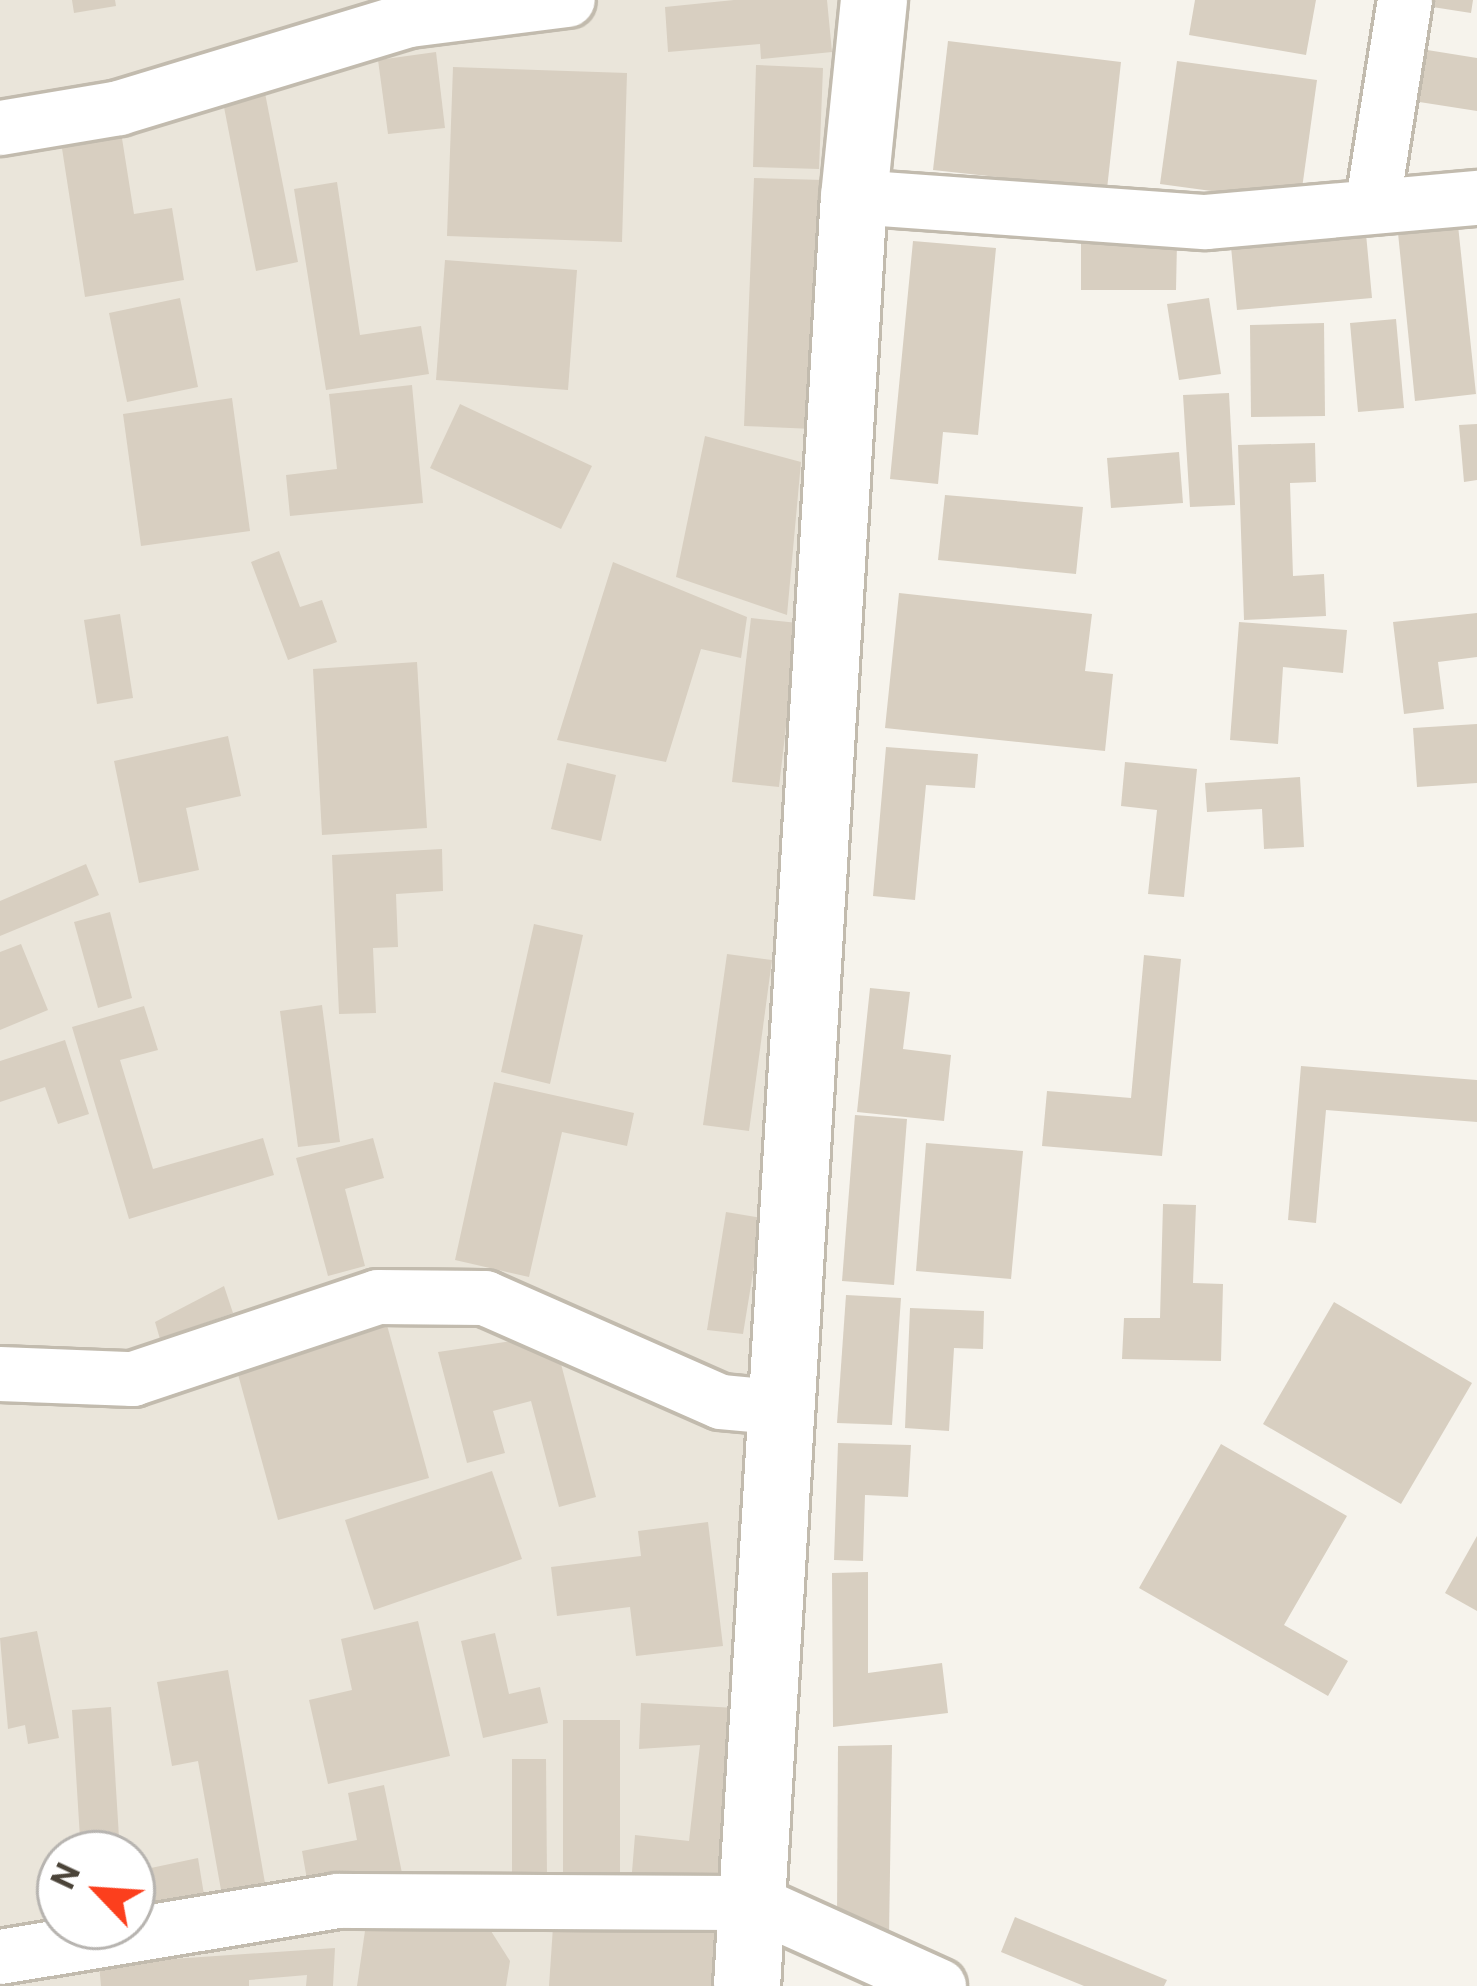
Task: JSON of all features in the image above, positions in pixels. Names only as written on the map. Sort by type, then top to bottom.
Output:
[{"type":"street","points":[[0,128],[119,108],[410,20],[568,0]]},
{"type":"street","points":[[747,1986],[854,197],[874,0]]},
{"type":"street","points":[[1372,202],[1405,0]]},
{"type":"street","points":[[854,197],[1206,222],[1372,202],[1477,197]]},
{"type":"street","points":[[0,1374],[133,1379],[378,1297],[485,1298],[722,1402],[784,1408]]},
{"type":"street","points":[[0,1958],[338,1901],[755,1903],[939,1986]]},
{"type":"shaded area","points":[[0,0],[880,0],[751,1986],[0,1986]]},
{"type":"building","points":[[72,0],[115,0],[116,6],[74,13]]},
{"type":"building","points":[[734,0],[827,0],[832,52],[761,59],[760,44],[668,52],[665,7]]},
{"type":"building","points":[[1195,0],[1316,0],[1306,55],[1189,35]]},
{"type":"building","points":[[1427,0],[1473,0],[1471,13],[1426,6]]},
{"type":"building","points":[[948,41],[1121,62],[1107,189],[933,170]]},
{"type":"building","points":[[1421,49],[1477,58],[1477,111],[1413,101]]},
{"type":"building","points":[[436,52],[445,128],[388,134],[378,60]]},
{"type":"building","points":[[1177,61],[1317,80],[1300,203],[1160,184]]},
{"type":"building","points":[[756,65],[823,68],[819,169],[753,167]]},
{"type":"building","points":[[453,67],[627,73],[622,242],[447,236]]},
{"type":"building","points":[[265,93],[298,262],[256,271],[223,102]]},
{"type":"building","points":[[121,132],[134,214],[172,208],[184,280],[85,297],[61,142]]},
{"type":"building","points":[[754,178],[823,180],[813,429],[744,426]]},
{"type":"building","points":[[337,182],[360,335],[421,326],[429,374],[326,390],[294,189]]},
{"type":"building","points":[[1457,216],[1476,394],[1415,401],[1397,223]]},
{"type":"building","points":[[1365,223],[1372,298],[1237,310],[1230,236]]},
{"type":"building","points":[[913,241],[996,248],[978,435],[943,432],[938,484],[890,479]]},
{"type":"building","points":[[1081,242],[1177,242],[1176,290],[1081,290]]},
{"type":"building","points":[[445,260],[577,270],[568,390],[436,380]]},
{"type":"building","points":[[180,298],[198,387],[127,402],[109,313]]},
{"type":"building","points":[[1209,298],[1221,374],[1179,380],[1167,304]]},
{"type":"building","points":[[1396,319],[1404,408],[1358,412],[1350,323]]},
{"type":"building","points":[[1324,323],[1325,416],[1251,417],[1250,325]]},
{"type":"building","points":[[412,385],[423,503],[290,516],[286,475],[337,469],[329,394]]},
{"type":"building","points":[[1229,393],[1235,505],[1190,507],[1183,395]]},
{"type":"building","points":[[232,398],[250,531],[141,546],[123,414]]},
{"type":"building","points":[[460,404],[592,466],[561,529],[430,468]]},
{"type":"building","points":[[1477,424],[1477,480],[1464,482],[1459,425]]},
{"type":"building","points":[[705,436],[801,462],[787,615],[676,577]]},
{"type":"building","points":[[1315,443],[1316,482],[1290,483],[1293,576],[1324,574],[1326,616],[1244,620],[1238,445]]},
{"type":"building","points":[[1179,452],[1183,503],[1111,508],[1107,458]]},
{"type":"building","points":[[945,495],[1083,507],[1076,574],[938,560]]},
{"type":"building","points":[[279,551],[300,607],[322,600],[337,642],[288,660],[251,562]]},
{"type":"building","points":[[613,562],[747,617],[741,658],[701,649],[666,762],[557,740]]},
{"type":"building","points":[[899,593],[1092,614],[1085,671],[1113,674],[1105,751],[885,728]]},
{"type":"building","points":[[1477,613],[1477,657],[1438,662],[1444,709],[1404,714],[1393,622]]},
{"type":"building","points":[[120,614],[133,698],[97,704],[84,620]]},
{"type":"building","points":[[751,618],[798,623],[779,787],[732,782]]},
{"type":"building","points":[[1239,622],[1347,630],[1343,673],[1283,667],[1278,744],[1230,740]]},
{"type":"building","points":[[417,662],[427,828],[322,835],[313,669]]},
{"type":"building","points":[[1477,724],[1477,783],[1417,787],[1413,728]]},
{"type":"building","points":[[228,736],[241,796],[186,808],[199,870],[139,883],[114,761]]},
{"type":"building","points":[[886,747],[978,754],[975,788],[926,785],[915,900],[873,896]]},
{"type":"building","points":[[1125,762],[1197,769],[1184,897],[1148,894],[1157,810],[1121,806]]},
{"type":"building","points":[[567,763],[616,775],[601,841],[551,829]]},
{"type":"building","points":[[1300,777],[1304,847],[1264,849],[1262,809],[1207,812],[1205,783]]},
{"type":"building","points":[[442,849],[443,891],[396,894],[398,947],[373,948],[376,1013],[339,1014],[332,855]]},
{"type":"building","points":[[86,864],[99,895],[0,936],[0,901]]},
{"type":"building","points":[[110,912],[132,998],[98,1008],[74,922]]},
{"type":"building","points":[[534,924],[583,935],[550,1084],[501,1072]]},
{"type":"building","points":[[21,944],[48,1010],[0,1030],[0,952]]},
{"type":"building","points":[[727,954],[772,960],[749,1131],[703,1125]]},
{"type":"building","points":[[1144,955],[1181,959],[1162,1156],[1042,1146],[1047,1091],[1131,1098]]},
{"type":"building","points":[[870,988],[910,992],[903,1049],[951,1055],[944,1121],[857,1112]]},
{"type":"building","points":[[322,1005],[340,1142],[298,1147],[280,1011]]},
{"type":"building","points":[[144,1006],[158,1050],[120,1060],[153,1169],[263,1138],[274,1175],[129,1219],[72,1027]]},
{"type":"building","points":[[65,1040],[89,1114],[58,1124],[45,1087],[0,1102],[0,1061]]},
{"type":"building","points":[[1301,1066],[1477,1080],[1477,1122],[1326,1110],[1316,1223],[1288,1220]]},
{"type":"building","points":[[494,1082],[634,1113],[627,1146],[562,1132],[529,1277],[455,1260]]},
{"type":"building","points":[[855,1115],[907,1119],[894,1285],[842,1281]]},
{"type":"building","points":[[373,1138],[384,1178],[345,1189],[365,1266],[328,1276],[296,1158]]},
{"type":"building","points":[[926,1143],[1023,1151],[1011,1279],[916,1271]]},
{"type":"building","points":[[1163,1204],[1196,1205],[1193,1283],[1223,1284],[1221,1361],[1122,1359],[1124,1318],[1160,1318]]},
{"type":"building","points":[[726,1212],[762,1218],[743,1334],[707,1330]]},
{"type":"building","points":[[224,1286],[233,1313],[160,1339],[155,1322]]},
{"type":"building","points":[[846,1295],[901,1298],[892,1425],[837,1423]]},
{"type":"building","points":[[1334,1302],[1472,1383],[1401,1504],[1263,1424]]},
{"type":"building","points":[[910,1308],[984,1311],[983,1349],[954,1348],[949,1431],[905,1428]]},
{"type":"building","points":[[387,1325],[429,1478],[278,1520],[236,1367]]},
{"type":"building","points":[[519,1340],[561,1364],[596,1497],[559,1507],[531,1401],[493,1411],[505,1453],[467,1463],[438,1352]]},
{"type":"building","points":[[838,1443],[911,1445],[908,1497],[865,1495],[863,1561],[834,1560]]},
{"type":"building","points":[[1221,1444],[1347,1516],[1284,1625],[1348,1661],[1328,1696],[1139,1588]]},
{"type":"building","points":[[492,1471],[522,1559],[374,1610],[345,1520]]},
{"type":"building","points":[[708,1522],[723,1646],[636,1656],[630,1607],[557,1616],[551,1567],[641,1556],[638,1531]]},
{"type":"building","points":[[1477,1536],[1477,1611],[1445,1593]]},
{"type":"building","points":[[868,1572],[868,1673],[942,1663],[948,1713],[833,1727],[832,1573]]},
{"type":"building","points":[[418,1621],[450,1756],[328,1784],[309,1700],[352,1690],[341,1639]]},
{"type":"building","points":[[37,1631],[59,1738],[28,1744],[25,1725],[8,1729],[0,1638]]},
{"type":"building","points":[[495,1633],[509,1694],[540,1687],[548,1723],[483,1738],[461,1641]]},
{"type":"building","points":[[228,1670],[265,1883],[221,1890],[198,1761],[172,1766],[157,1682]]},
{"type":"building","points":[[641,1703],[737,1708],[725,1889],[631,1884],[635,1835],[689,1841],[700,1745],[639,1749]]},
{"type":"building","points":[[111,1707],[119,1830],[80,1830],[72,1710]]},
{"type":"building","points":[[563,1720],[620,1720],[620,1875],[563,1876]]},
{"type":"building","points":[[892,1745],[889,1935],[837,1919],[838,1746]]},
{"type":"building","points":[[512,1759],[546,1759],[547,1880],[512,1880]]},
{"type":"building","points":[[384,1785],[402,1873],[309,1891],[302,1851],[357,1840],[348,1793]]},
{"type":"building","points":[[198,1858],[206,1907],[156,1910],[156,1867]]},
{"type":"building","points":[[554,1912],[725,1923],[721,1986],[549,1986]]},
{"type":"building","points":[[367,1917],[484,1920],[510,1961],[506,1986],[357,1986]]},
{"type":"building","points":[[1015,1917],[1167,1980],[1164,1986],[1084,1986],[1001,1952]]},
{"type":"building","points":[[335,1948],[333,1986],[306,1986],[307,1975],[249,1980],[249,1986],[101,1986],[99,1964]]}]
